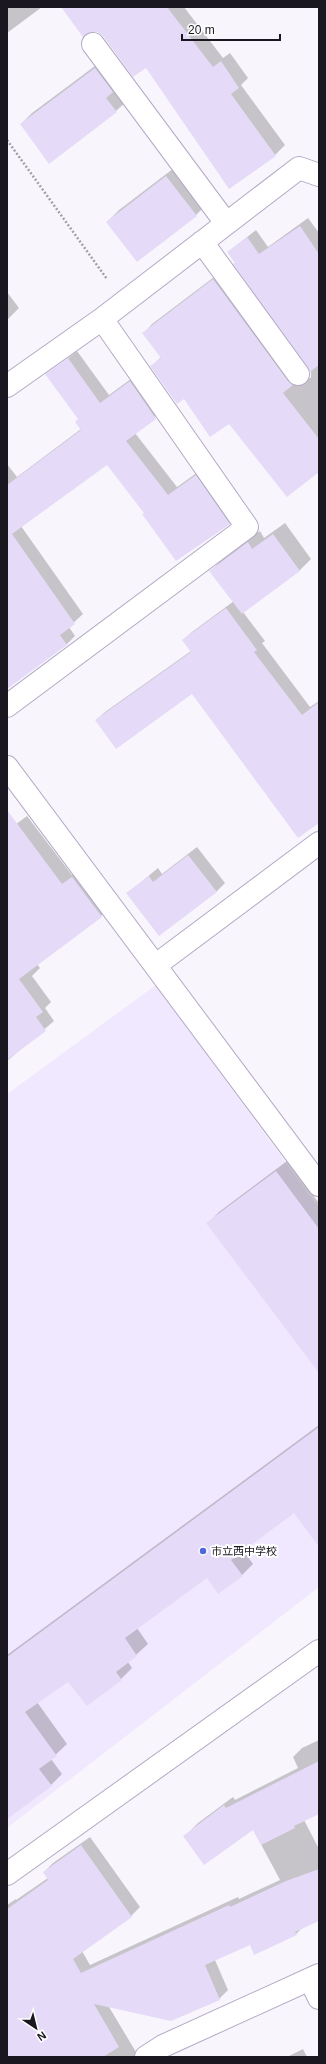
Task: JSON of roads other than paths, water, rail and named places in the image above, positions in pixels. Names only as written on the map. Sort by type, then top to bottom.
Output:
[{"type":"street","points":[[93,44],[226,223]]},
{"type":"street","points":[[7,386],[102,319],[299,168],[319,175]]},
{"type":"street","points":[[202,242],[298,374]]},
{"type":"street","points":[[7,706],[247,527],[102,319]]},
{"type":"street","points":[[7,767],[319,1185]]},
{"type":"street","points":[[156,965],[319,843]]},
{"type":"street","points":[[7,1874],[319,1651]]},
{"type":"street","points":[[146,2057],[163,2046],[316,1984]]},
{"type":"place","name":"市立西中学校","points":[[203,1551]]}]
